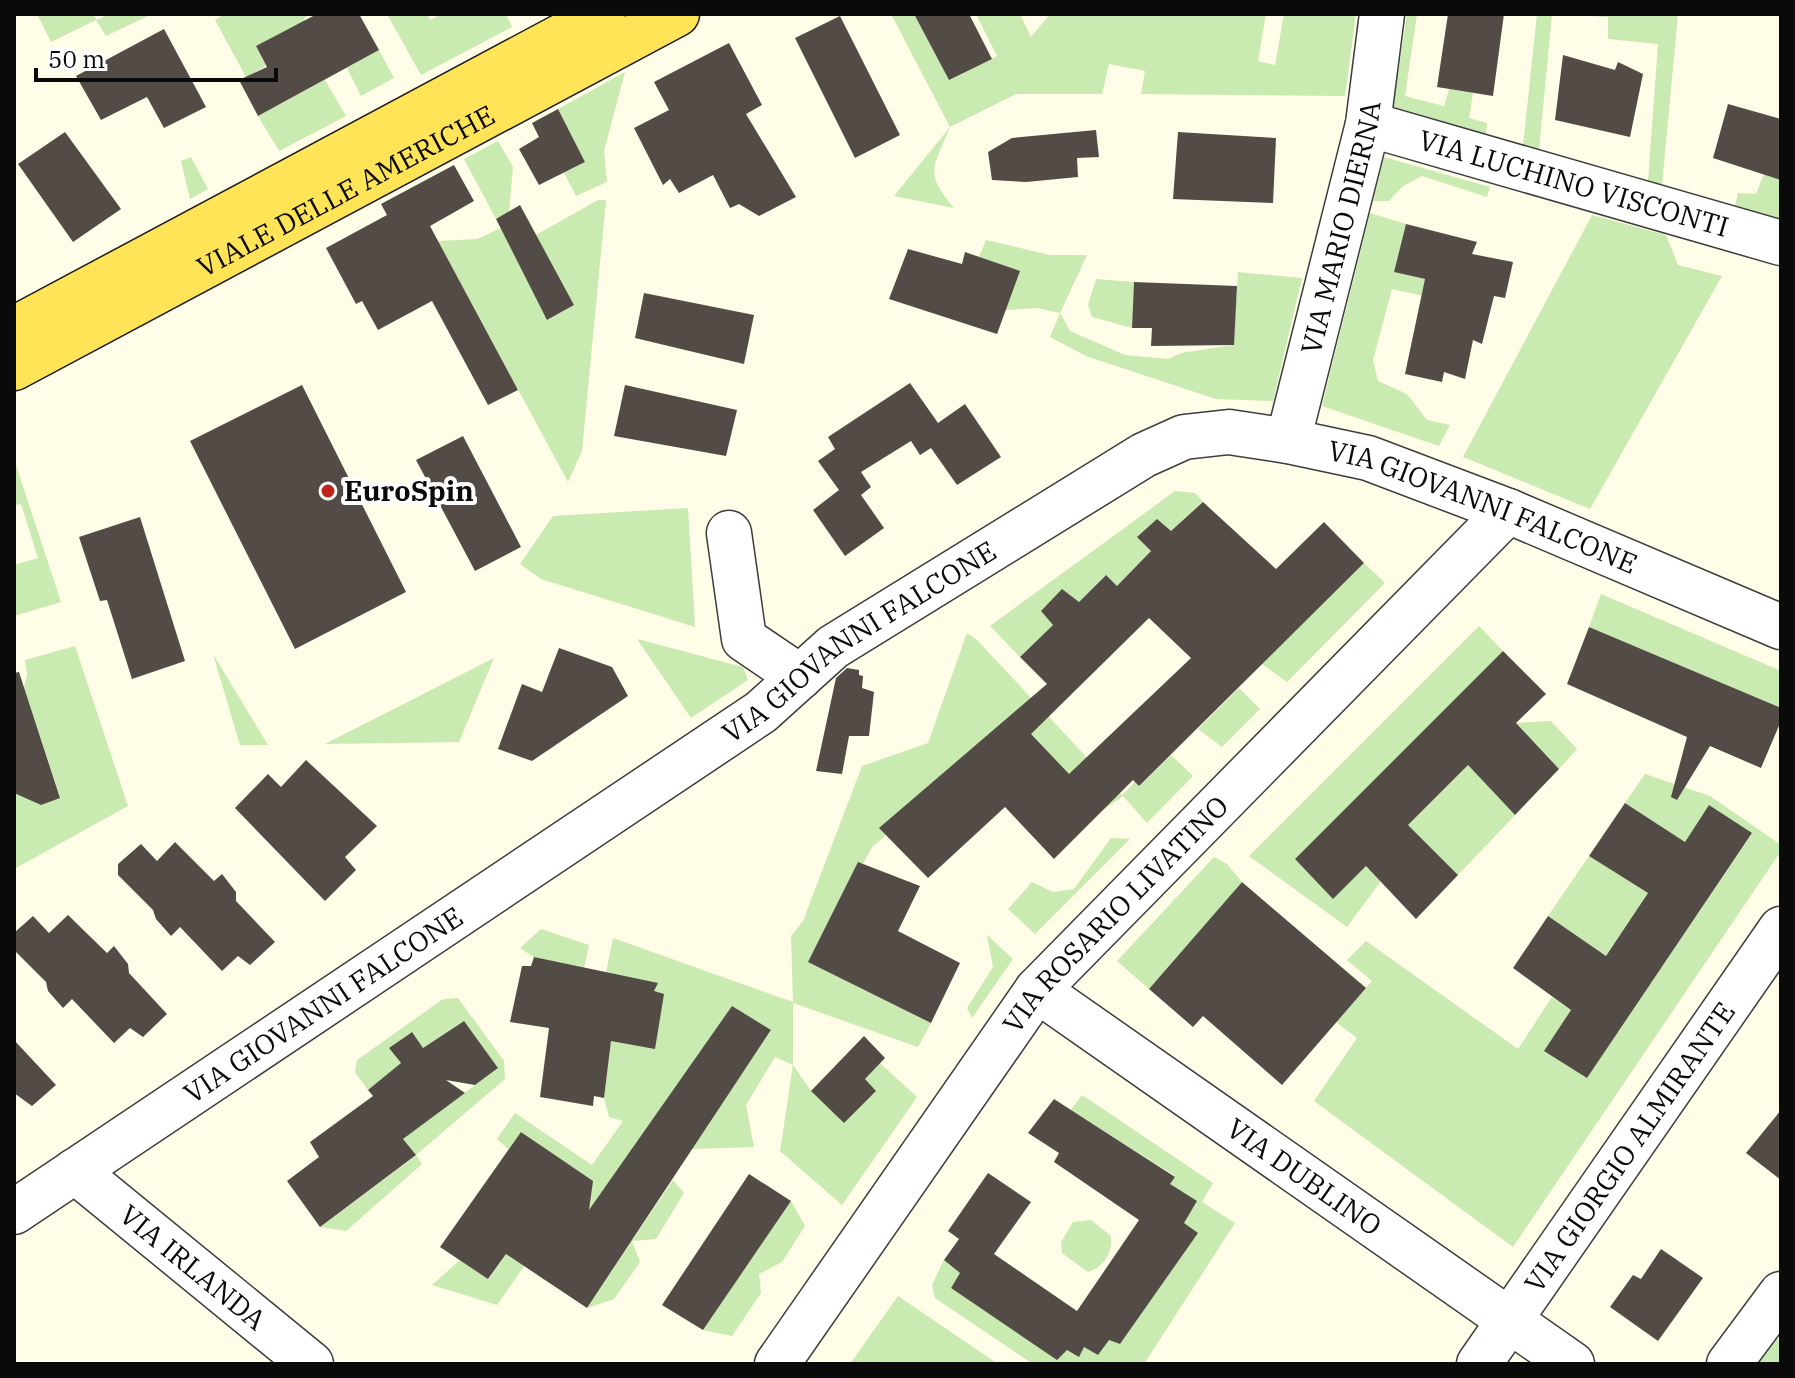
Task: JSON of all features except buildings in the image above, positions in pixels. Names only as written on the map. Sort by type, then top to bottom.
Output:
[{"type":"main road","name":"VIALE DELLE AMERICHE","points":[[14,329],[603,14]]},
{"type":"main road","name":"VIALE DELLE AMERICHE","points":[[14,368],[677,14]]},
{"type":"street","name":"VIA MARIO DIERNA","points":[[1288,441],[1368,124],[1382,14]]},
{"type":"street","name":"VIA LUCHINO VISCONTI","points":[[1368,124],[1781,243]]},
{"type":"street","name":"VIA GIOVANNI FALCONE","points":[[14,1212],[761,712],[833,647],[1144,455],[1184,437],[1229,432],[1368,458],[1508,511],[1781,627]]},
{"type":"street","name":"VIA ROSARIO LIVATINO","points":[[777,1364],[1037,990],[1508,511]]},
{"type":"street","points":[[729,533],[744,639],[800,677]]},
{"type":"street","name":"VIA GIORGIO ALMIRANTE","points":[[1479,1364],[1781,929]]},
{"type":"street","name":"VIA DUBLINO","points":[[1037,990],[1572,1364]]},
{"type":"street","name":"VIA IRLANDA","points":[[75,1171],[311,1364]]},
{"type":"street","points":[[1729,1364],[1781,1294]]},
{"type":"green space","points":[[37,14],[93,14],[97,20],[110,14],[152,14],[106,36],[96,20],[51,42]]},
{"type":"green space","points":[[225,14],[310,14],[304,18],[314,36],[256,46],[266,66],[246,77],[215,20]]},
{"type":"green space","points":[[387,14],[427,14],[430,20],[441,14],[506,14],[512,27],[421,75]]},
{"type":"green space","points":[[891,14],[914,14],[949,80],[997,56],[976,14],[1020,14],[1031,37],[1050,14],[1266,14],[1258,61],[1275,65],[1284,14],[1356,14],[1345,96],[1141,94],[1145,71],[1109,64],[1102,94],[1016,94],[950,127]]},
{"type":"green space","points":[[1407,14],[1417,14],[1405,96],[1444,106],[1449,89],[1473,93],[1469,118],[1487,123],[1486,135],[1393,108]]},
{"type":"green space","points":[[1537,14],[1552,14],[1539,150],[1523,146]]},
{"type":"green space","points":[[1558,14],[1678,14],[1662,185],[1648,181],[1658,44],[1608,39],[1608,17]]},
{"type":"green space","points":[[379,50],[394,78],[361,96],[347,68]]},
{"type":"green space","points":[[625,72],[604,151],[607,182],[576,196],[564,173],[585,162],[558,109]]},
{"type":"green space","points":[[325,80],[346,116],[279,151],[258,116]]},
{"type":"green space","points":[[950,127],[934,169],[938,186],[954,208],[894,196]]},
{"type":"green space","points":[[498,141],[513,167],[509,212],[496,219],[464,159]]},
{"type":"green space","points":[[191,157],[208,189],[190,199],[181,161]]},
{"type":"green space","points":[[1384,157],[1490,187],[1487,197],[1422,176],[1403,186],[1389,201],[1373,201]]},
{"type":"green space","points":[[1764,174],[1781,180],[1781,219],[1735,206],[1738,193],[1756,194]]},
{"type":"green space","points":[[598,200],[606,200],[582,451],[568,482],[438,241],[477,239],[501,228],[548,320],[574,305],[536,235]]},
{"type":"green space","points":[[1370,213],[1406,224],[1394,272],[1441,283],[1438,299],[1392,289],[1373,360],[1378,381],[1407,394],[1427,420],[1450,425],[1439,446],[1322,406]]},
{"type":"green space","points":[[1592,215],[1666,235],[1678,265],[1722,276],[1590,509],[1463,457]]},
{"type":"green space","points":[[986,240],[1050,255],[1087,255],[1060,313],[1037,308],[1006,310],[979,257]]},
{"type":"green space","points":[[1238,272],[1302,278],[1273,401],[1216,399],[1086,356],[1050,337],[1060,313],[1070,331],[1125,355],[1168,359],[1181,353],[1233,345]]},
{"type":"green space","points":[[1096,279],[1134,282],[1132,328],[1092,317],[1088,305]]},
{"type":"green space","points":[[14,459],[61,602],[14,616],[14,565],[38,558],[21,504],[14,505]]},
{"type":"green space","points":[[1175,491],[1195,493],[1203,502],[1171,531],[1157,520],[1138,537],[1151,551],[1117,586],[1105,575],[1079,602],[1062,590],[1041,611],[1053,625],[1020,657],[990,626]]},
{"type":"green space","points":[[688,508],[695,627],[541,579],[520,564],[553,516]]},
{"type":"green space","points":[[1364,563],[1385,583],[1287,682],[1262,664]]},
{"type":"green space","points":[[1601,594],[1781,671],[1781,708],[1589,627]]},
{"type":"green space","points":[[1479,626],[1503,651],[1295,859],[1333,898],[1366,866],[1381,881],[1347,927],[1249,856]]},
{"type":"green space","points":[[967,633],[1122,795],[1135,782],[1139,786],[1171,755],[1193,776],[1147,823],[1123,796],[1102,811],[1012,714],[880,828],[886,835],[872,847],[863,864],[858,863],[809,962],[931,1023],[918,1047],[793,1003],[793,1065],[775,1057],[746,1105],[754,1147],[691,1149],[771,1031],[732,1006],[544,1280],[525,1265],[497,1305],[432,1285],[460,1260],[489,1279],[568,1165],[522,1132],[509,1150],[497,1139],[515,1113],[592,1165],[623,1121],[609,1117],[604,1098],[611,1041],[657,984],[606,973],[613,938],[793,1002],[791,936],[803,921],[862,766],[928,743]]},
{"type":"green space","points":[[637,639],[743,667],[748,680],[691,718]]},
{"type":"green space","points":[[75,646],[128,806],[14,869],[14,793],[41,805],[60,797],[24,687],[27,675],[25,660]]},
{"type":"green space","points":[[213,654],[268,745],[240,745]]},
{"type":"green space","points":[[494,658],[459,742],[325,744]]},
{"type":"green space","points":[[1239,688],[1260,709],[1222,747],[1198,729]]},
{"type":"green space","points":[[1551,721],[1577,749],[1559,769],[1516,723]]},
{"type":"green space","points":[[1468,765],[1515,815],[1458,875],[1408,825]]},
{"type":"green space","points":[[1645,774],[1710,796],[1781,845],[1781,851],[1513,1247],[1314,1101],[1357,1038],[1336,1022],[1372,981],[1347,960],[1366,941],[1518,1049],[1552,997],[1571,1010],[1545,1051],[1587,1077],[1752,834],[1709,805],[1685,842],[1625,803]]},
{"type":"green space","points":[[1111,838],[1130,839],[1035,934],[1008,909],[1032,882],[1053,892],[1074,889]]},
{"type":"green space","points":[[1589,856],[1648,893],[1606,956],[1548,916]]},
{"type":"green space","points":[[1214,857],[1227,864],[1242,882],[1149,989],[1117,961]]},
{"type":"green space","points":[[541,929],[589,945],[584,968],[534,957],[520,948]]},
{"type":"green space","points":[[987,935],[1013,959],[972,1018],[967,1008],[993,967]]},
{"type":"green space","points":[[458,998],[504,1061],[505,1079],[416,1155],[422,1164],[346,1231],[320,1227],[416,1156],[403,1139],[498,1068],[463,1021],[423,1048],[411,1032],[389,1048],[402,1065],[368,1090],[355,1072],[357,1060],[443,999]]},
{"type":"green space","points":[[880,1063],[917,1097],[842,1205],[780,1151],[793,1065],[811,1091],[844,1122],[875,1090],[865,1079]]},
{"type":"green space","points":[[1082,1095],[1213,1183],[1202,1202],[1235,1223],[1144,1364],[1033,1364],[935,1298],[932,1285],[944,1260],[960,1273],[951,1288],[1057,1359],[1067,1350],[1079,1356],[1084,1347],[1109,1340],[1120,1344],[1197,1234],[1184,1223],[1170,1184],[1175,1176],[1071,1110]]},
{"type":"green space","points":[[673,1180],[684,1193],[656,1239],[632,1241]]},
{"type":"green space","points":[[791,1201],[805,1226],[782,1262],[759,1274],[761,1293],[732,1336],[703,1330]]},
{"type":"green space","points":[[1091,1220],[1111,1236],[1111,1242],[1103,1263],[1088,1272],[1062,1253],[1061,1242],[1073,1222]]},
{"type":"green space","points":[[632,1241],[640,1262],[614,1299],[587,1308]]},
{"type":"green space","points":[[898,1296],[998,1364],[850,1364]]},
{"type":"green space","points":[[1776,1338],[1781,1341],[1781,1364],[1756,1364]]},
{"type":"place","name":"EuroSpin","points":[[328,491]]}]
